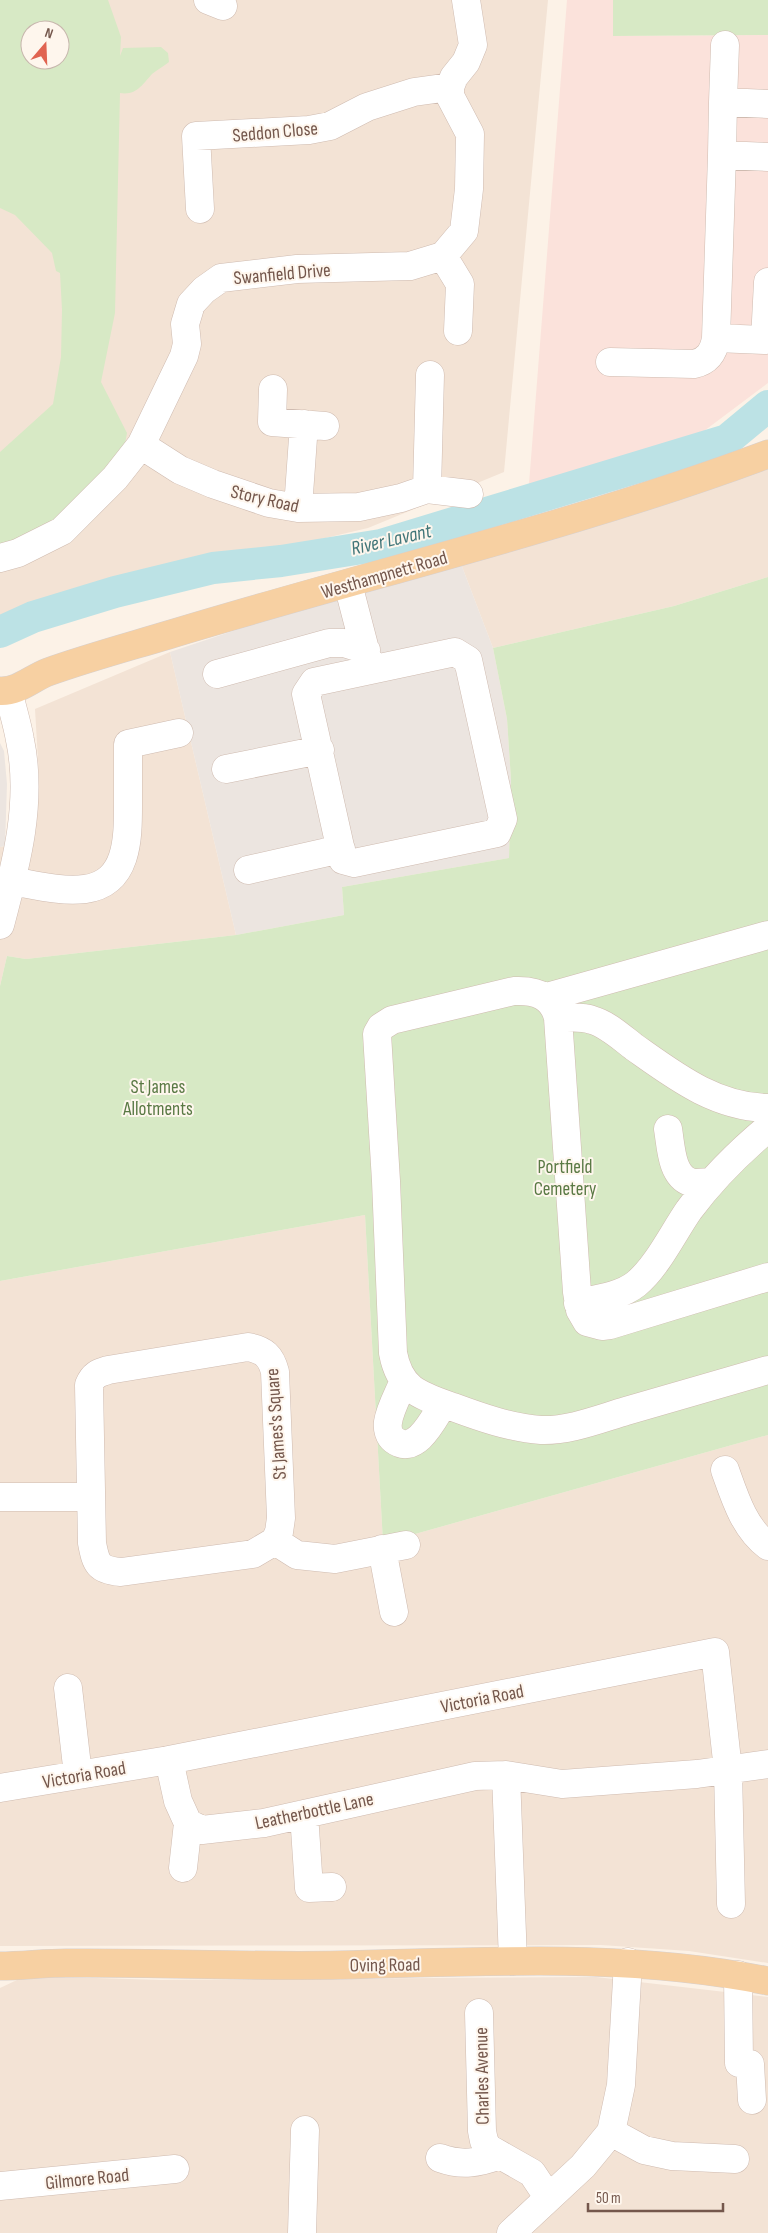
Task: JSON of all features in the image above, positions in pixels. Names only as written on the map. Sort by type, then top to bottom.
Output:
[{"type":"main road","name":"Westhampnett Road","points":[[5,704],[46,673],[196,627],[484,546],[715,474],[768,454]]},
{"type":"main road","name":"Oving Road","points":[[0,1966],[67,1963],[337,1965],[513,1961],[628,1962],[738,1975],[768,1981]]},
{"type":"street","points":[[458,330],[460,284],[443,256],[464,231],[469,189],[470,134],[450,96],[450,88],[454,77],[466,62],[473,46],[466,0]]},
{"type":"street","points":[[610,362],[699,362],[714,351],[716,338],[725,45]]},
{"type":"street","name":"Seddon Close","points":[[200,209],[196,136],[309,130],[330,126],[367,107],[414,92],[450,88]]},
{"type":"street","points":[[724,102],[768,104]]},
{"type":"street","points":[[722,155],[768,157]]},
{"type":"street","name":"Swanfield Drive","points":[[0,558],[18,554],[62,531],[115,478],[141,446],[184,356],[187,344],[185,324],[192,304],[204,290],[221,278],[297,269],[410,266],[443,256]]},
{"type":"street","points":[[716,338],[767,338],[768,282]]},
{"type":"street","points":[[430,375],[427,489],[469,494]]},
{"type":"street","points":[[273,389],[272,422],[315,425],[298,508]]},
{"type":"street","name":"Story Road","points":[[141,446],[180,470],[213,484],[269,503],[298,508],[359,507],[401,498],[427,489]]},
{"type":"street","points":[[348,584],[368,660]]},
{"type":"street","points":[[217,674],[329,643],[344,643],[368,660]]},
{"type":"street","points":[[455,652],[468,660],[503,819],[497,833],[354,863],[343,860],[320,750],[306,694],[314,682],[368,660],[455,652]]},
{"type":"street","points":[[0,925],[12,881],[22,828],[24,785],[20,740],[5,704]]},
{"type":"street","points":[[12,881],[70,889],[84,889],[105,882],[120,866],[128,832],[128,744],[179,733]]},
{"type":"street","points":[[226,770],[320,750]]},
{"type":"street","points":[[248,870],[341,849]]},
{"type":"street","points":[[552,1008],[768,935]]},
{"type":"street","points":[[768,1108],[742,1106],[706,1094],[675,1076],[602,1024],[552,1008],[525,991],[392,1020],[381,1027],[377,1034],[386,1180],[393,1353],[398,1374],[403,1383],[443,1404],[513,1425],[531,1429],[554,1429],[582,1424],[768,1370]]},
{"type":"street","points":[[552,1008],[578,1303],[582,1316],[587,1322],[602,1326],[768,1277]]},
{"type":"street","points":[[578,1303],[613,1295],[635,1285],[653,1264],[711,1182],[736,1156],[768,1128]]},
{"type":"street","points":[[668,1129],[672,1156],[678,1172],[691,1182],[711,1182]]},
{"type":"street","name":"St James's Square","points":[[248,1347],[259,1349],[268,1354],[275,1372],[282,1518],[275,1541],[252,1554],[121,1572],[110,1571],[100,1567],[95,1558],[92,1543],[89,1384],[91,1378],[98,1373],[108,1370],[248,1347]]},
{"type":"street","points":[[403,1383],[388,1423],[391,1436],[399,1443],[409,1444],[420,1438],[443,1404]]},
{"type":"street","points":[[725,1470],[741,1513],[756,1537],[768,1546]]},
{"type":"street","points":[[0,1497],[90,1497]]},
{"type":"street","points":[[275,1541],[297,1555],[314,1558],[335,1558],[394,1547],[394,1612]]},
{"type":"street","name":"Victoria Road","points":[[0,1788],[169,1760],[715,1652],[728,1770],[731,1904]]},
{"type":"street","points":[[68,1688],[78,1775]]},
{"type":"street","points":[[169,1760],[178,1801],[188,1823],[183,1868]]},
{"type":"street","name":"Leatherbottle Lane","points":[[188,1823],[202,1830],[264,1823],[475,1776],[506,1775],[562,1784],[728,1770],[768,1764]]},
{"type":"street","points":[[506,1775],[513,1961]]},
{"type":"street","points":[[304,1814],[309,1888],[332,1887]]},
{"type":"street","points":[[511,2233],[548,2197],[584,2166],[612,2132],[621,2084],[628,1962]]},
{"type":"street","points":[[738,1975],[739,2063],[750,2064],[752,2100]]},
{"type":"street","name":"Charles Avenue","points":[[479,2013],[482,2131],[484,2141],[488,2148],[532,2173],[548,2197]]},
{"type":"street","points":[[302,2233],[305,2130]]},
{"type":"street","points":[[612,2132],[644,2150],[672,2156],[735,2159]]},
{"type":"street","points":[[440,2158],[464,2164],[480,2162],[500,2155]]},
{"type":"street","name":"Gilmore Road","points":[[0,2186],[175,2169]]},
{"type":"shaded area","points":[[0,0],[548,0],[504,472],[368,528],[116,587],[20,614],[0,623]]},
{"type":"shaded area","points":[[567,0],[613,0],[613,36],[768,35],[768,383],[692,440],[529,484]]},
{"type":"shaded area","points":[[768,463],[768,577],[674,606],[493,648],[458,556]]},
{"type":"shaded area","points":[[458,556],[493,648],[507,719],[511,780],[509,858],[342,887],[344,915],[236,935],[170,652]]},
{"type":"shaded area","points":[[170,652],[236,935],[26,959],[7,956],[0,986],[0,847],[34,840],[39,777],[35,709]]},
{"type":"shaded area","points":[[0,743],[4,751],[7,784],[5,846],[0,847]]},
{"type":"shaded area","points":[[365,1215],[383,1543],[768,1435],[768,1963],[689,1951],[601,1945],[0,1946],[0,1281]]},
{"type":"shaded area","points":[[32,1976],[160,1980],[596,1977],[768,1997],[768,2233],[0,2233],[0,1988],[17,1980]]},
{"type":"green space","points":[[0,0],[108,0],[121,37],[120,56],[123,48],[161,47],[168,53],[169,62],[152,74],[135,91],[120,93],[115,313],[101,382],[127,433],[121,465],[58,524],[0,550],[0,452],[53,404],[61,357],[62,310],[60,273],[56,271],[52,253],[15,215],[0,208]]},
{"type":"green space","points":[[613,0],[768,0],[768,35],[613,36]]},
{"type":"green space","points":[[768,577],[768,1435],[383,1543],[365,1215],[0,1281],[0,986],[7,956],[26,959],[236,935],[344,915],[342,887],[509,858],[511,780],[507,719],[493,648],[674,606]]},
{"type":"waterway","name":"River Lavant","points":[[0,632],[33,617],[115,592],[213,568],[281,561],[381,545],[727,440],[768,406]]},
{"type":"park label","name":"St James Allotments","points":[[158,1097]]},
{"type":"park label","name":"Portfield Cemetery","points":[[565,1177]]}]
